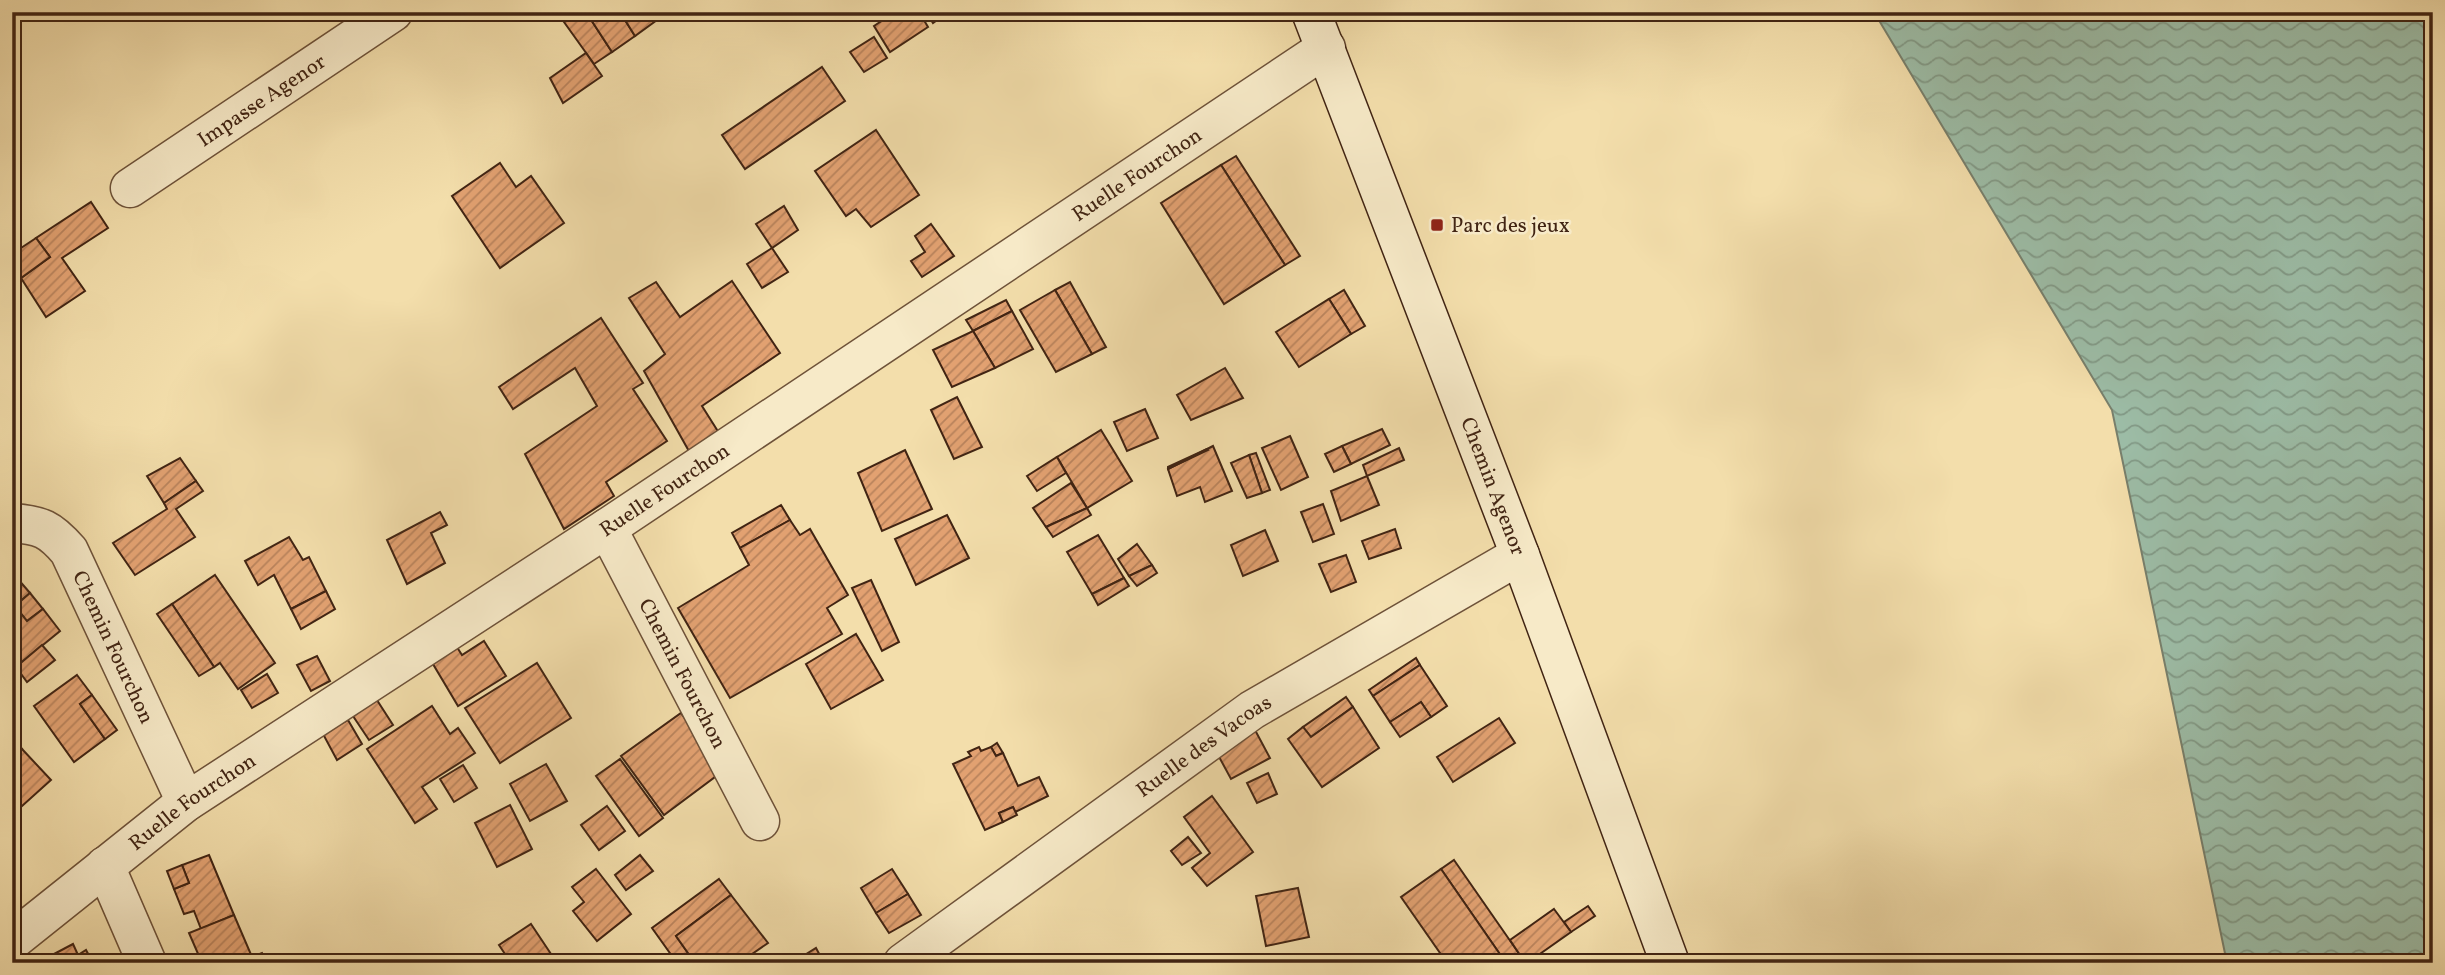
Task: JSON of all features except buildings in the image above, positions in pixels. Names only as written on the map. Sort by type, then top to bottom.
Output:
[{"type":"street","name":"Impasse Agenor","points":[[130,188],[393,12]]},
{"type":"street","name":"Chemin Agenor","points":[[1311,12],[1520,555],[1670,963]]},
{"type":"street","name":"Ruelle Fourchon","points":[[12,941],[186,802],[607,528],[1326,48]]},
{"type":"street","name":"Chemin Fourchon","points":[[12,523],[36,525],[55,535],[69,551],[186,802]]},
{"type":"street","name":"Chemin Fourchon","points":[[607,528],[760,821]]},
{"type":"street","name":"Ruelle des Vacoas","points":[[902,963],[1252,710],[1520,555]]},
{"type":"street","points":[[106,866],[147,963]]},
{"type":"water","points":[[1874,12],[2433,12],[2433,963],[2227,963],[2112,410]]},
{"type":"place","name":"Parc des jeux","points":[[1437,225]]}]
